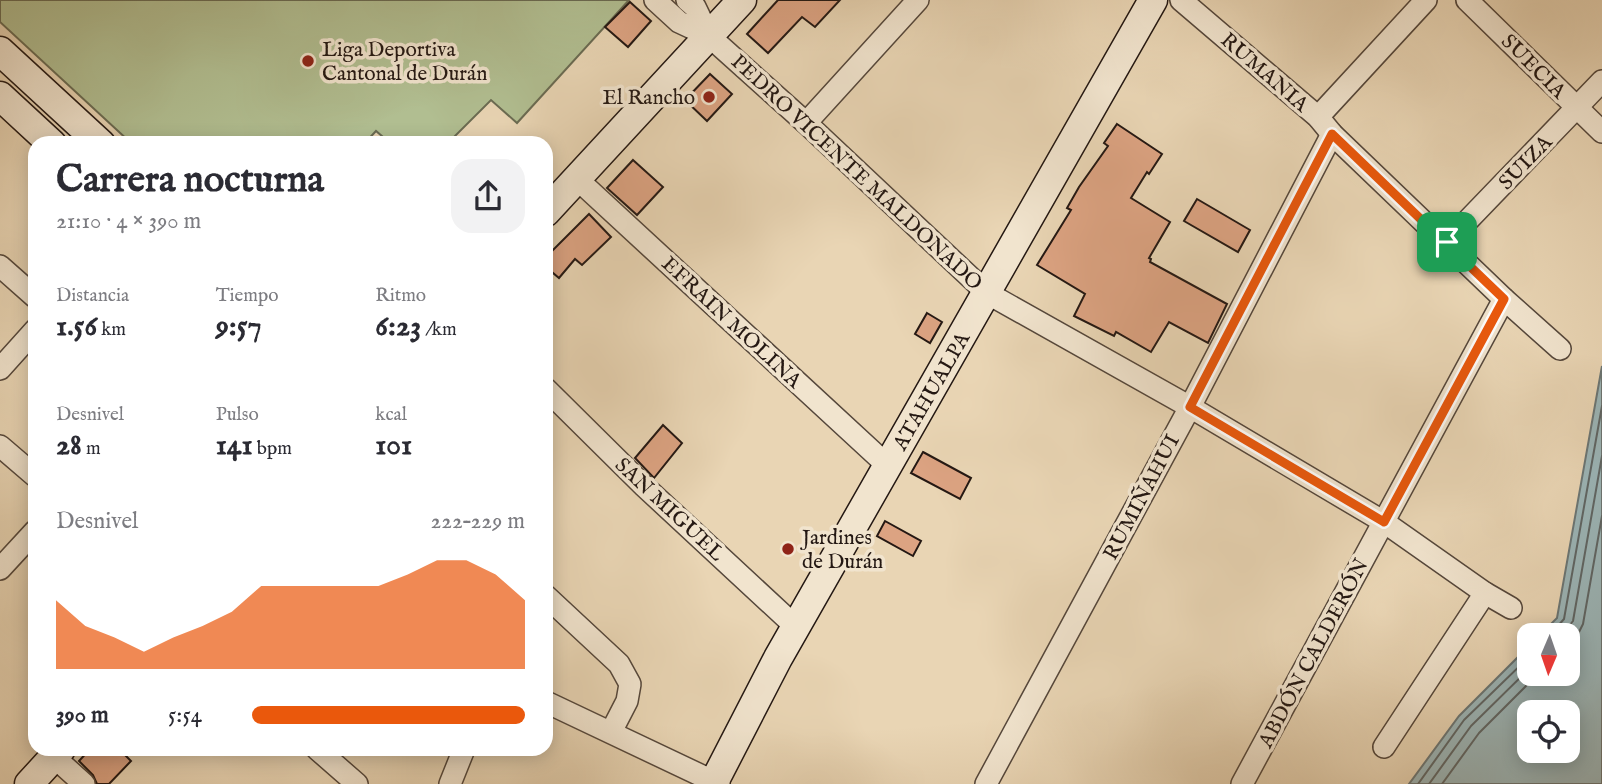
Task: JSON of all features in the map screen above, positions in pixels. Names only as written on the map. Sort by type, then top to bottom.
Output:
[{"type":"street","points":[[655,0],[679,22],[709,36]]},
{"type":"street","points":[[687,0],[695,7],[709,36]]},
{"type":"street","points":[[553,204],[742,0]]},
{"type":"street","points":[[806,123],[918,0]]},
{"type":"street","name":"ATAHUALPA","points":[[716,783],[796,628],[1153,0]]},
{"type":"street","name":"RUMANIA","points":[[1181,0],[1318,117],[1332,134],[1504,299],[1560,349]]},
{"type":"street","points":[[1318,117],[1426,0]]},
{"type":"street","name":"SUECIA","points":[[1467,0],[1602,132]]},
{"type":"street","name":"PEDRO VICENTE MALDONADO","points":[[709,36],[806,123],[986,293],[1190,407],[1384,522],[1485,593],[1511,608]]},
{"type":"street","points":[[0,51],[92,136]]},
{"type":"street","name":"SUIZA","points":[[1447,242],[1602,81]]},
{"type":"street","points":[[0,96],[43,136]]},
{"type":"street","name":"RUMIÑAHUI","points":[[986,784],[1190,407],[1332,134]]},
{"type":"street","name":"EFRAIN MOLINA","points":[[576,178],[888,466]]},
{"type":"street","points":[[0,266],[28,291]]},
{"type":"street","name":"ABDÓN CALDERÓN","points":[[1242,784],[1504,299]]},
{"type":"street","points":[[0,369],[28,338]]},
{"type":"street","name":"SAN MIGUEL","points":[[553,396],[644,486],[796,628]]},
{"type":"street","points":[[0,446],[28,471]]},
{"type":"street","points":[[0,569],[28,539]]},
{"type":"street","points":[[1384,747],[1485,593]]},
{"type":"street","points":[[553,603],[619,664],[631,684],[627,701],[611,732]]},
{"type":"street","points":[[553,705],[716,783]]},
{"type":"street","points":[[29,784],[54,756]]},
{"type":"street","points":[[60,756],[84,784]]},
{"type":"street","points":[[325,756],[357,784]]},
{"type":"street","points":[[450,784],[461,756]]},
{"type":"green space","name":"Liga Deportiva Cantonal de Durán","points":[[0,0],[629,0],[517,123],[491,100],[455,136],[382,136],[376,131],[371,136],[123,136],[0,22]]},
{"type":"water","points":[[1602,366],[1602,784],[1409,784],[1459,716],[1517,658],[1517,686],[1580,686],[1580,623],[1552,623],[1557,618]]},
{"type":"building","points":[[778,0],[840,0],[815,27],[802,17],[768,53],[747,34]]},
{"type":"building","points":[[630,2],[651,21],[628,47],[605,27]]},
{"type":"building","name":"El Rancho","points":[[710,74],[732,94],[707,121],[685,100]]},
{"type":"building","points":[[1117,124],[1162,154],[1131,198],[1170,222],[1149,258],[1150,262],[1227,304],[1208,343],[1169,322],[1151,352],[1116,332],[1114,336],[1074,316],[1085,294],[1037,265],[1071,210],[1067,208],[1079,187],[1108,146],[1104,143]]},
{"type":"building","points":[[633,160],[663,187],[637,215],[607,188]]},
{"type":"building","points":[[1197,199],[1250,230],[1238,252],[1184,221]]},
{"type":"building","points":[[589,214],[611,237],[582,265],[575,259],[559,278],[553,273],[553,250]]},
{"type":"building","points":[[927,313],[942,322],[930,343],[915,334]]},
{"type":"building","points":[[663,425],[682,443],[654,478],[635,458]]},
{"type":"building","points":[[923,452],[971,478],[960,499],[911,473]]},
{"type":"building","points":[[885,521],[921,541],[913,556],[877,536]]},
{"type":"building","points":[[84,756],[126,756],[131,761],[109,784],[97,784],[93,775],[79,761]]},
{"type":"place","name":"Liga Deportiva Cantonal de Durán","points":[[308,61]]},
{"type":"place","name":"El Rancho","points":[[709,97]]},
{"type":"place","name":"Jardines de Durán","points":[[788,549]]},
{"type":"route","points":[[1332,134],[1447,242],[1504,299],[1384,522],[1190,407],[1332,134]]}]
